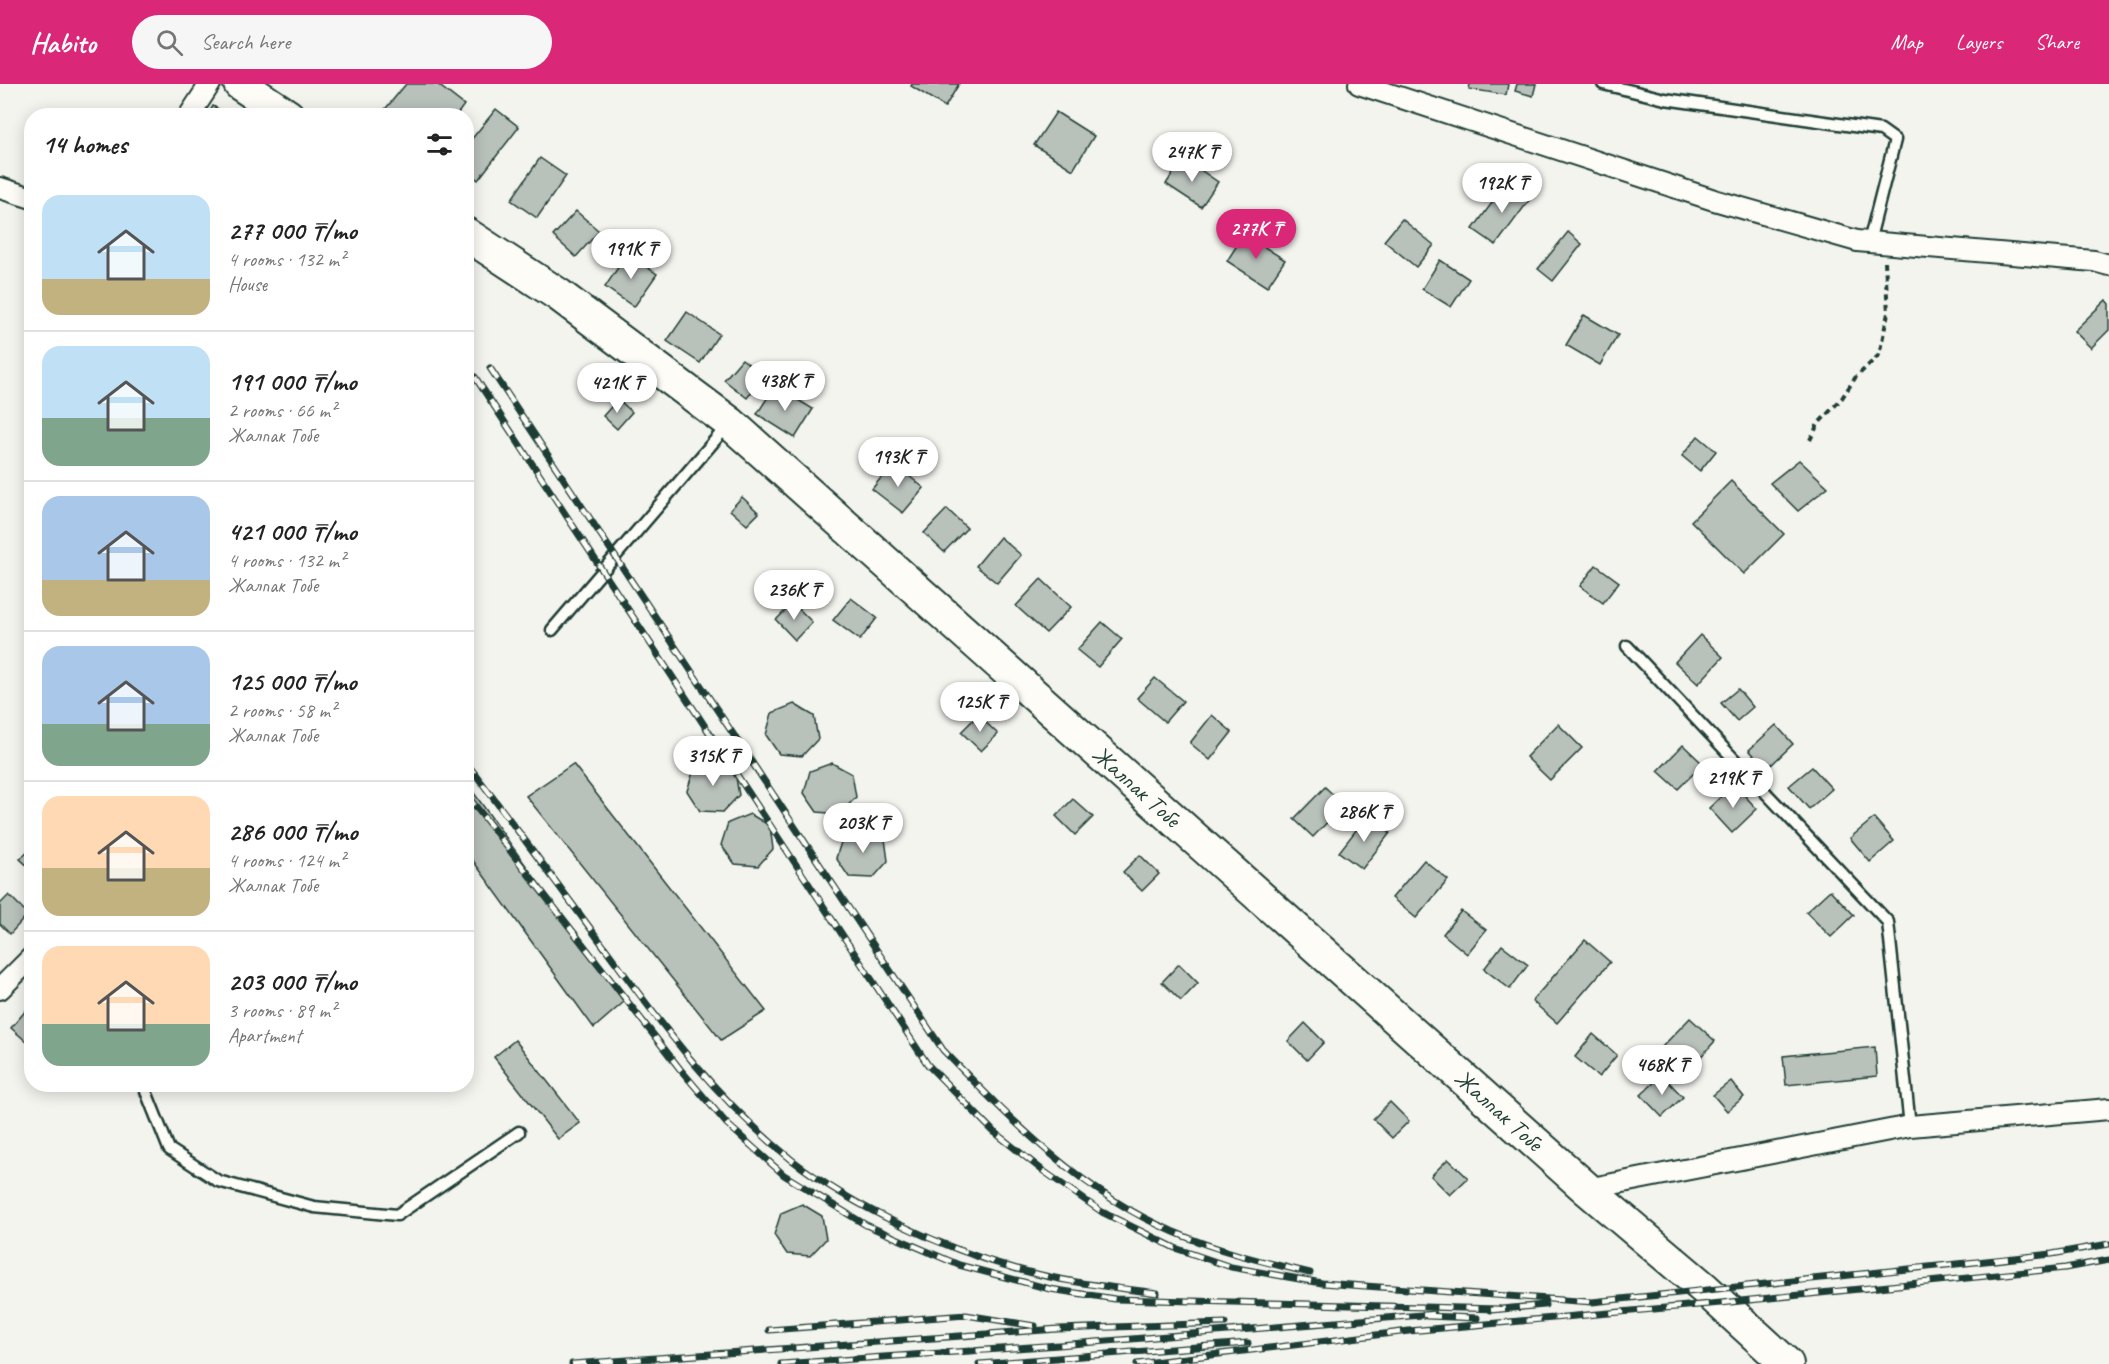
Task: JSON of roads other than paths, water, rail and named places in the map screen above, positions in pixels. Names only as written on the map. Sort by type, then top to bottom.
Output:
[{"type":"main road","points":[[240,84],[276,108]]},
{"type":"main road","name":"Жалпак Тобе","points":[[474,239],[559,295],[730,423],[1587,1189],[1705,1289],[1787,1364]]},
{"type":"street","points":[[194,108],[210,84]]},
{"type":"street","points":[[1359,84],[1714,200],[1877,242],[2094,261],[2109,265]]},
{"type":"street","points":[[0,188],[24,196]]},
{"type":"street","points":[[0,989],[24,968]]},
{"type":"street","points":[[1587,1189],[1910,1126],[2109,1109]]},
{"type":"lane","points":[[1603,84],[1665,99],[1881,130],[1894,140],[1877,242]]},
{"type":"lane","points":[[552,630],[730,423]]},
{"type":"lane","points":[[1627,646],[1888,922],[1910,1126]]},
{"type":"lane","points":[[146,1092],[169,1149],[218,1181],[314,1207],[397,1215],[519,1132]]},
{"type":"railway","points":[[490,368],[943,1050],[1022,1129],[1050,1153],[1079,1176],[1140,1216],[1207,1245],[1310,1273]]},
{"type":"railway","points":[[475,377],[928,1065],[993,1131],[1042,1170],[1102,1212],[1175,1248],[1231,1267],[1322,1283],[1592,1302],[2052,1254],[2109,1244]]},
{"type":"railway","points":[[474,773],[693,1062],[740,1114],[792,1160],[843,1194],[900,1225],[989,1261],[1087,1284],[1157,1293]]},
{"type":"railway","points":[[474,804],[680,1069],[727,1124],[784,1175],[866,1225],[959,1265],[1050,1289],[1115,1299],[1499,1309]]},
{"type":"railway","points":[[1137,1364],[1409,1331],[1721,1303],[2065,1268],[2109,1260]]},
{"type":"railway","points":[[1491,1310],[1545,1305]]},
{"type":"railway","points":[[781,1364],[1059,1345],[1434,1314]]},
{"type":"railway","points":[[769,1330],[966,1315],[1035,1326]]},
{"type":"railway","points":[[1426,1316],[1477,1318]]},
{"type":"railway","points":[[572,1364],[1058,1329],[1225,1323]]},
{"type":"railway","points":[[979,1364],[1248,1343]]}]
